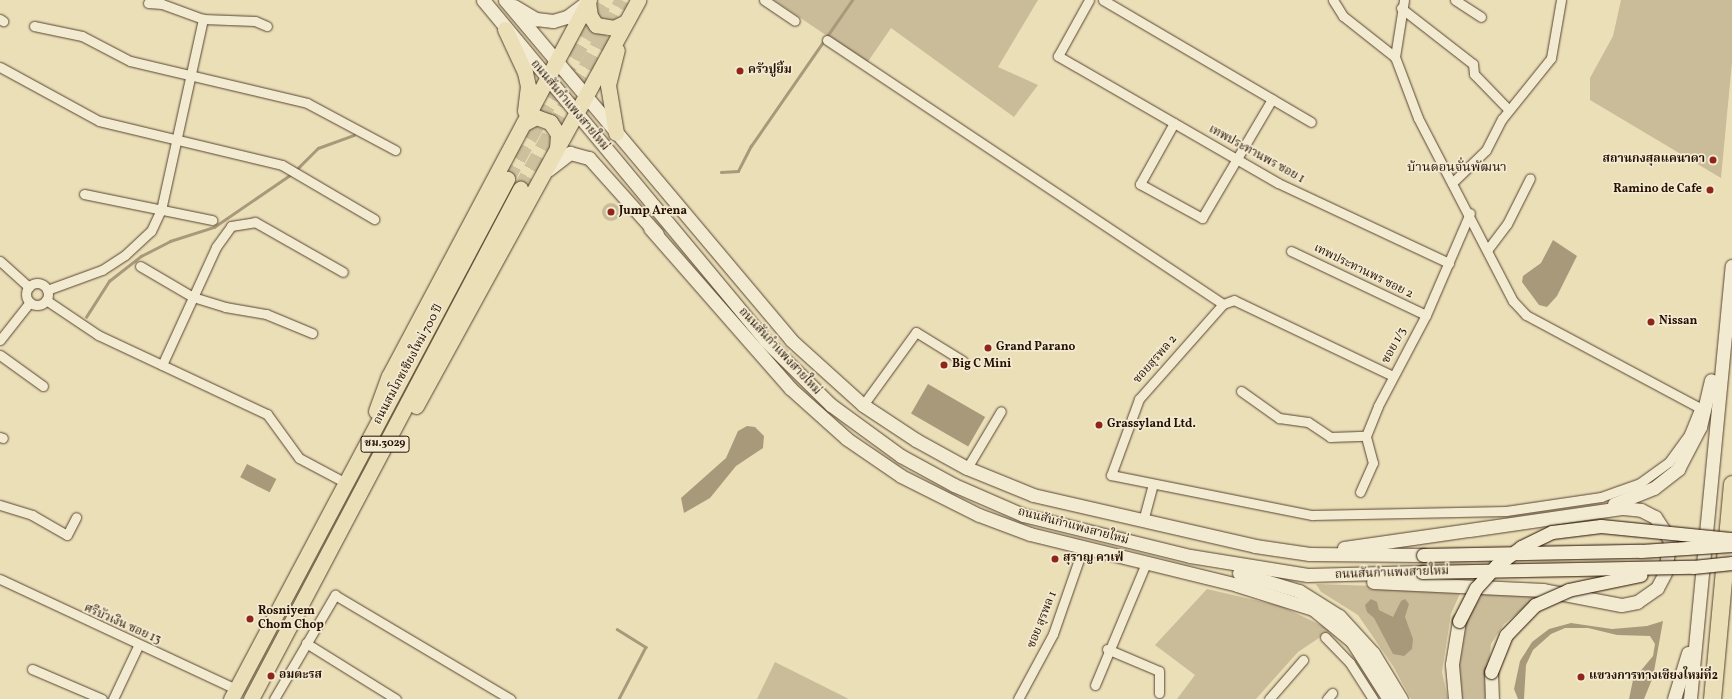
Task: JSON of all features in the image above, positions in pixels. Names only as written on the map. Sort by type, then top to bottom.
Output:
[{"type":"highway","points":[[1712,699],[1732,484]]},
{"type":"main road","name":"ถนนสันกำแพงสายใหม่","points":[[483,0],[574,113],[713,279],[790,367],[831,405],[879,441],[984,499],[1054,524],[1190,556],[1323,576],[1422,572],[1693,567],[1732,563]]},
{"type":"main road","name":"ถนนสันกำแพงสายใหม่","points":[[506,0],[583,96],[791,340],[863,405],[967,468],[1033,495],[1255,546],[1309,554],[1423,555],[1641,551],[1732,545]]},
{"type":"main road","points":[[506,0],[536,19],[553,21],[566,17],[588,1]]},
{"type":"main road","points":[[381,451],[406,422],[430,383],[544,174],[583,96],[638,0]]},
{"type":"main road","points":[[588,1],[590,16],[596,25],[614,28],[626,22]]},
{"type":"main road","points":[[367,443],[389,376],[523,124],[554,61],[588,1]]},
{"type":"main road","points":[[616,134],[608,85],[626,22]]},
{"type":"main road","points":[[505,29],[521,57],[528,86],[523,124]]},
{"type":"main road","points":[[523,124],[536,117],[550,122],[558,134],[557,148]]},
{"type":"main road","points":[[544,174],[570,153],[589,158],[768,365],[809,406],[873,458],[930,492],[1003,524],[1078,546],[1281,597],[1313,609],[1343,632],[1361,653],[1389,699]]},
{"type":"main road","name":"ถนนสมโภชเชียงใหม่ 700 ปี","points":[[234,694],[507,179]]},
{"type":"main road","name":"ถนนสมโภชเชียงใหม่ 700 ปี","points":[[254,698],[381,451],[520,189]]},
{"type":"main road","points":[[650,228],[713,279]]},
{"type":"main road","points":[[1690,699],[1732,266]]},
{"type":"main road","points":[[1581,512],[1625,501],[1669,479],[1678,469],[1706,412],[1712,372],[1725,334]]},
{"type":"main road","points":[[790,367],[809,406]]},
{"type":"main road","points":[[930,492],[984,499]]},
{"type":"main road","points":[[1309,554],[1581,512],[1633,508],[1655,517],[1664,527],[1670,540],[1670,556],[1657,588],[1647,597],[1614,605],[1543,590],[1323,576]]},
{"type":"main road","points":[[1054,524],[1078,546]]},
{"type":"main road","points":[[1455,699],[1452,664],[1459,621],[1476,588],[1496,566],[1521,547],[1552,532],[1601,526],[1732,539]]},
{"type":"main road","points":[[1190,556],[1284,585],[1327,607],[1357,633],[1401,699]]},
{"type":"main road","points":[[1492,699],[1491,672],[1499,647],[1512,626],[1544,600],[1598,582],[1693,567]]},
{"type":"main road","points":[[1674,699],[1700,600]]},
{"type":"street","points":[[764,0],[795,21]]},
{"type":"street","name":"เทพประทานพร ซอย 1","points":[[1089,0],[1058,56],[1278,183],[1449,263]]},
{"type":"street","points":[[1103,0],[1312,122]]},
{"type":"street","points":[[1333,0],[1343,16],[1395,57]]},
{"type":"street","points":[[1455,0],[1481,17]]},
{"type":"street","points":[[1452,183],[1486,150],[1509,110],[1551,58],[1561,0]]},
{"type":"street","points":[[148,3],[162,4],[203,19],[255,21],[267,26]]},
{"type":"street","points":[[1403,4],[1395,57],[1418,118],[1452,183],[1470,213],[1513,301],[1526,315],[1700,408]]},
{"type":"street","points":[[1403,4],[1473,64],[1474,74],[1509,110]]},
{"type":"street","points":[[47,290],[102,270],[126,255],[151,231],[161,210],[203,19]]},
{"type":"street","points":[[34,26],[82,36],[130,61],[307,103],[395,150]]},
{"type":"street","points":[[827,40],[1223,304]]},
{"type":"street","points":[[0,67],[99,121],[282,165],[374,219]]},
{"type":"street","points":[[1174,123],[1140,184],[1202,218],[1272,99]]},
{"type":"street","points":[[1488,249],[1507,224],[1530,178]]},
{"type":"street","points":[[84,194],[212,220]]},
{"type":"street","name":"ซอย 1/3","points":[[1366,436],[1393,376],[1426,315],[1470,213]]},
{"type":"street","points":[[162,365],[216,247],[231,226],[239,223],[255,222],[343,272]]},
{"type":"street","name":"เทพประทานพร ซอย 2","points":[[1291,250],[1426,315]]},
{"type":"street","points":[[0,261],[29,287]]},
{"type":"street","points":[[140,266],[193,297],[225,307],[266,314],[312,333]]},
{"type":"street","points":[[46,300],[36,305],[30,302],[26,296],[29,287],[38,283],[47,290]]},
{"type":"street","points":[[46,300],[47,290]]},
{"type":"street","points":[[46,300],[98,335],[267,414],[299,458],[346,483]]},
{"type":"street","name":"ซอยสุรพล 2","points":[[1153,484],[1112,475],[1139,399],[1223,304],[1234,300],[1393,376]]},
{"type":"street","points":[[0,340],[30,302]]},
{"type":"street","points":[[863,405],[916,332],[963,361]]},
{"type":"street","points":[[0,356],[43,386]]},
{"type":"street","points":[[1143,521],[1153,484],[1312,515],[1489,512],[1601,497],[1640,483],[1676,453],[1700,408],[1712,372]]},
{"type":"street","points":[[1241,391],[1279,418],[1308,422],[1330,437],[1366,436],[1373,463],[1360,492]]},
{"type":"street","points":[[967,468],[1001,411]]},
{"type":"street","points":[[0,505],[32,515],[66,535],[76,517]]},
{"type":"street","name":"ซอย สุรพล 1","points":[[1018,699],[1053,634],[1078,546]]},
{"type":"street","points":[[1095,685],[1108,649],[1146,563]]},
{"type":"street","name":"ศรีบัวเงิน ซอย 13","points":[[0,579],[234,694]]},
{"type":"street","points":[[274,699],[335,595],[510,699]]},
{"type":"street","points":[[1324,637],[1350,663],[1373,699]]},
{"type":"street","points":[[306,643],[396,699]]},
{"type":"street","points":[[113,699],[138,646]]},
{"type":"street","points":[[1108,649],[1159,671],[1159,693]]},
{"type":"street","points":[[1350,663],[1361,653]]},
{"type":"street","points":[[1269,699],[1303,660]]},
{"type":"street","points":[[32,668],[102,699]]},
{"type":"shaded area","points":[[774,0],[1038,0],[998,67],[1038,85],[1014,117],[891,28],[867,63]]},
{"type":"shaded area","points":[[1621,0],[1732,0],[1732,62],[1721,178],[1590,100],[1590,78],[1613,36]]},
{"type":"shaded area","name":"Jump Arena","points":[[607,203],[615,203],[620,208],[618,219],[615,221],[607,221],[602,216],[602,208]]},
{"type":"shaded area","points":[[1553,240],[1577,256],[1557,296],[1547,307],[1539,305],[1522,282],[1523,276],[1541,263]]},
{"type":"shaded area","points":[[928,384],[985,417],[968,446],[911,413]]},
{"type":"shaded area","points":[[747,426],[755,427],[764,436],[763,448],[736,466],[710,498],[684,513],[681,498],[726,458],[738,431]]},
{"type":"shaded area","points":[[247,464],[276,479],[270,492],[240,477]]},
{"type":"shaded area","points":[[1316,584],[1462,589],[1451,614],[1442,672],[1448,699],[1411,699],[1393,666],[1358,615],[1321,592]]},
{"type":"shaded area","points":[[1207,589],[1281,606],[1331,630],[1298,652],[1256,699],[1177,699],[1195,675],[1155,645]]},
{"type":"shaded area","points":[[1485,590],[1537,597],[1504,624],[1491,644],[1485,699],[1461,699],[1456,665],[1466,621]]},
{"type":"shaded area","points":[[1371,599],[1377,602],[1379,610],[1393,617],[1401,601],[1405,599],[1409,604],[1405,617],[1413,639],[1412,649],[1404,656],[1393,654],[1374,618],[1367,612],[1365,605]]},
{"type":"shaded area","points":[[1663,621],[1653,677],[1644,699],[1629,699],[1633,680],[1653,656],[1655,644],[1650,636],[1617,635],[1588,628],[1565,628],[1551,634],[1533,650],[1526,665],[1524,699],[1518,699],[1514,689],[1520,661],[1532,642],[1549,629],[1571,623],[1612,629],[1647,626]]},
{"type":"shaded area","points":[[775,662],[849,699],[757,699]]},
{"type":"waterway","points":[[721,172],[738,171],[751,146],[852,0]]},
{"type":"waterway","points":[[298,168],[318,148],[354,135]]},
{"type":"waterway","points":[[86,317],[109,281],[141,256],[170,241],[214,227],[290,175]]},
{"type":"waterway","points":[[617,629],[646,647],[619,699]]},
{"type":"tunnel","points":[[507,179],[606,0]]},
{"type":"tunnel","points":[[520,189],[622,0]]},
{"type":"place","name":"ครัวปูยิ้ม","points":[[740,71]]},
{"type":"place","name":"สถานกงสุลแคนาดา","points":[[1713,160]]},
{"type":"place","name":"Ramino de Cafe","points":[[1710,190]]},
{"type":"place","name":"Jump Arena","points":[[611,212]]},
{"type":"place","name":"Nissan","points":[[1651,322]]},
{"type":"place","name":"Grand Parano","points":[[988,348]]},
{"type":"place","name":"Big C Mini","points":[[944,365]]},
{"type":"place","name":"Grassyland Ltd.","points":[[1099,425]]},
{"type":"place","name":"สุราญ คาเฟ่","points":[[1055,559]]},
{"type":"place","name":"Rosniyem Chom Chop","points":[[250,619]]},
{"type":"place","name":"อมตะรส","points":[[271,676]]},
{"type":"place","name":"แขวงการทางเชียงใหม่ที่2","points":[[1581,677]]},
{"type":"district","name":"บ้านดอนจั่นพัฒนา","points":[[1457,168]]}]
